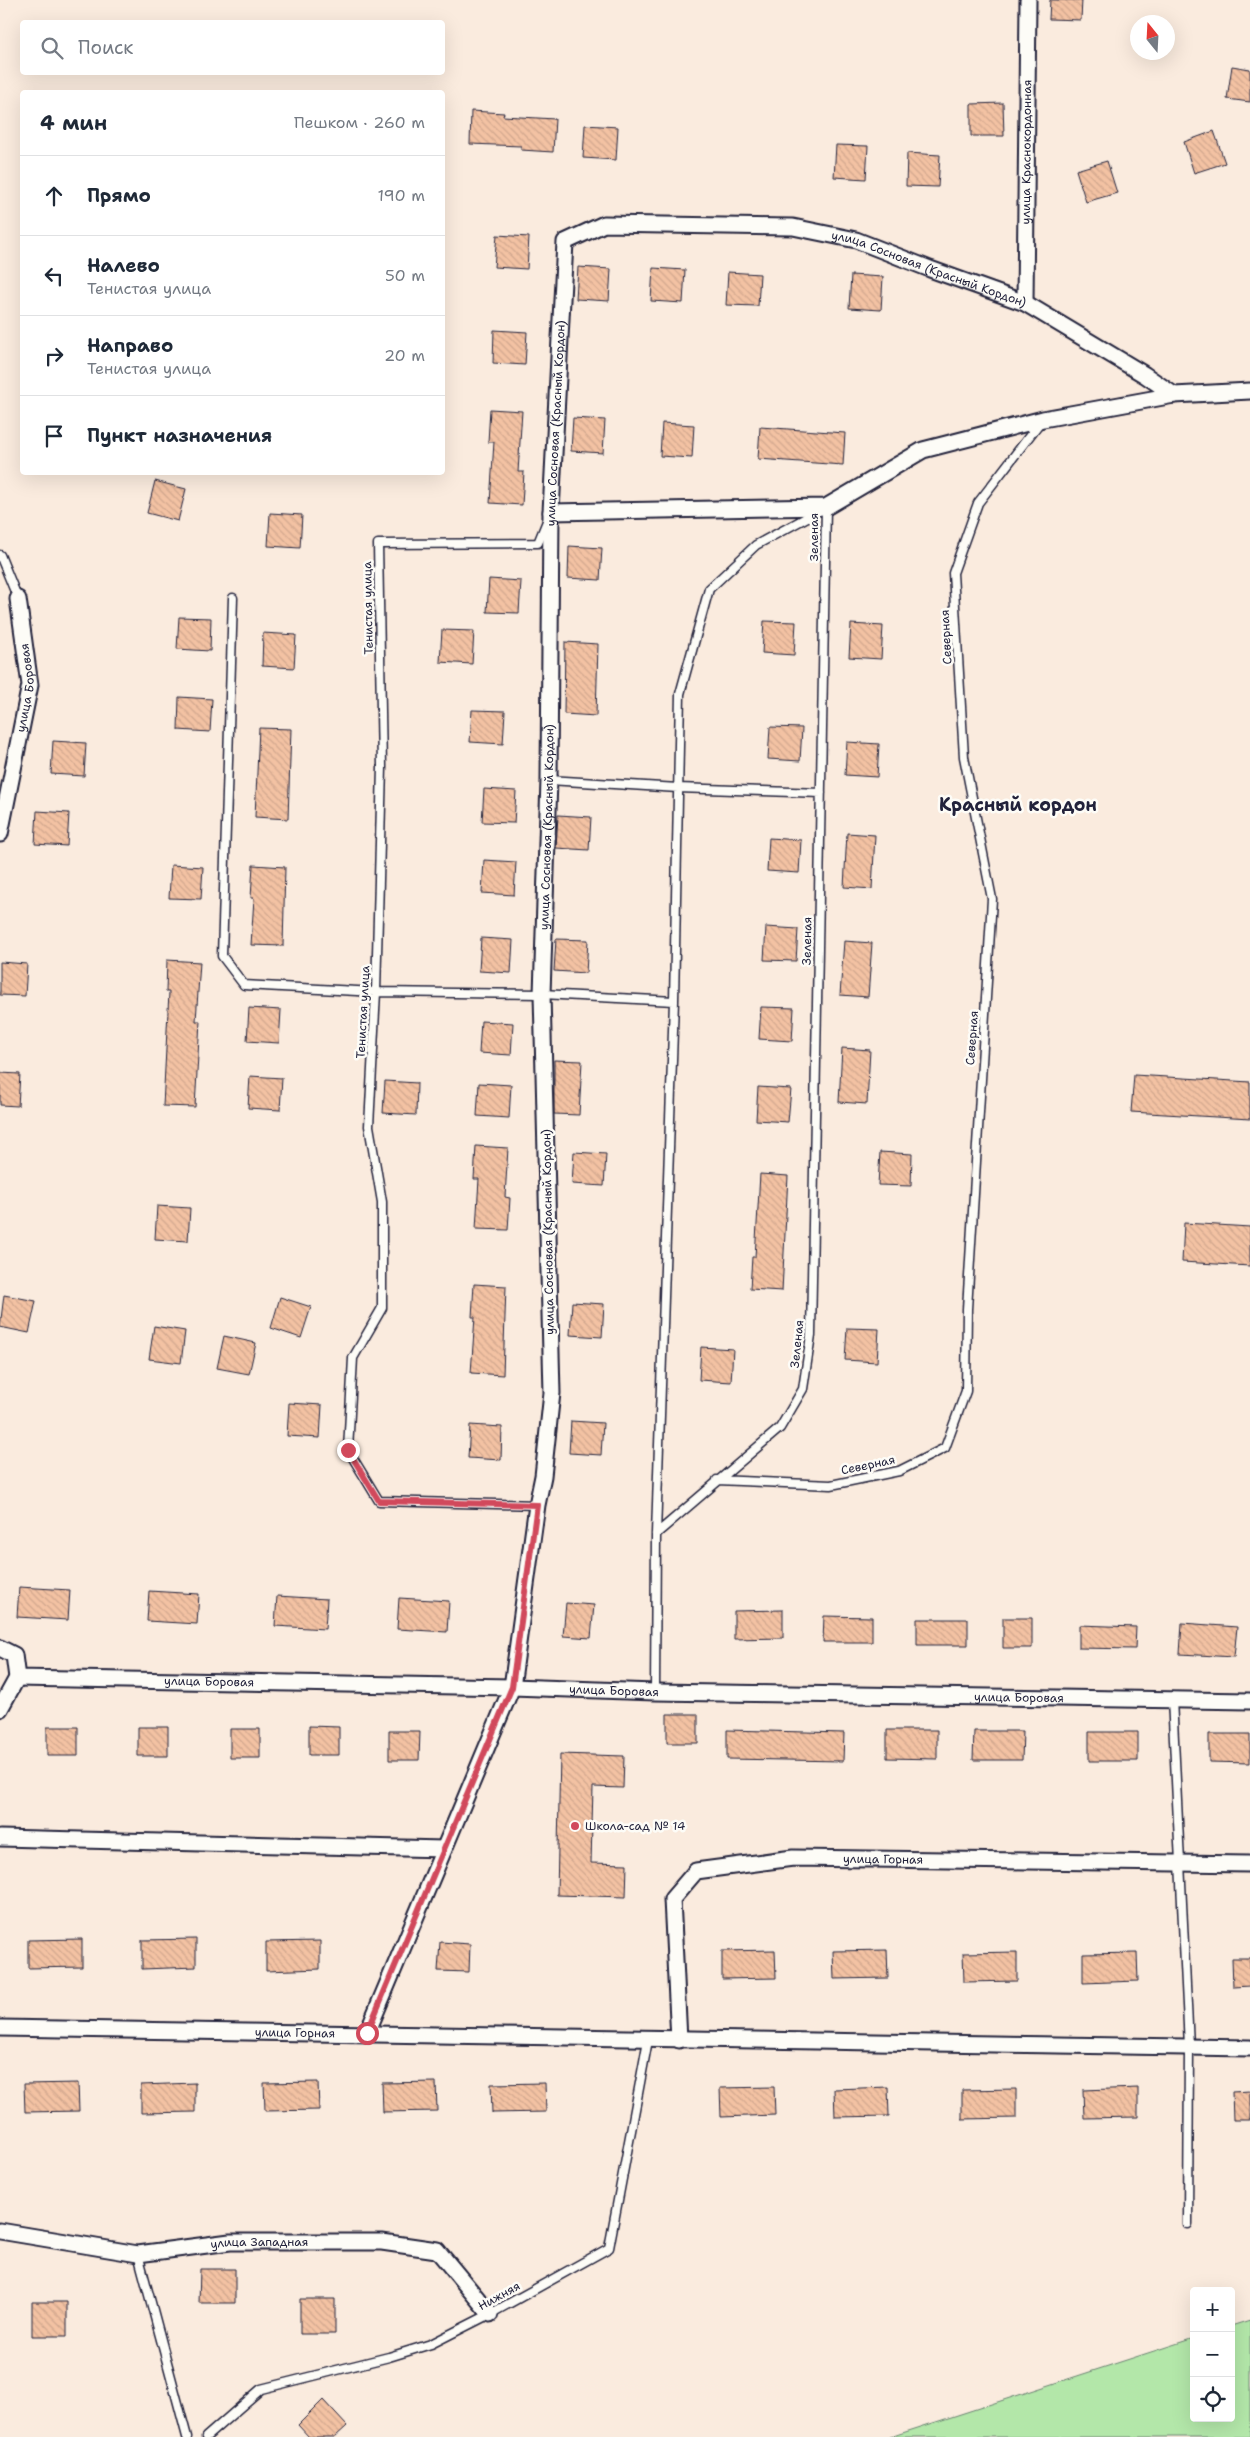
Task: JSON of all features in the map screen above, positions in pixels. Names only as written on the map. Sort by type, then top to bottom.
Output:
[{"type":"street","name":"улица Краснокордонная","points":[[1025,303],[1028,0]]},
{"type":"street","name":"улица Сосновая (Красный Кордон)","points":[[367,2033],[512,1687],[537,1505],[543,1476],[552,1393],[542,994],[548,780],[551,512],[565,242],[604,224],[793,227],[856,240],[930,270],[1025,303],[1145,375],[1174,396]]},
{"type":"street","points":[[551,512],[826,507],[923,450],[1043,419],[1174,396],[1250,391]]},
{"type":"street","name":"улица Боровая","points":[[0,834],[30,684],[18,599]]},
{"type":"street","points":[[0,1648],[14,1655],[18,1678],[0,1709]]},
{"type":"street","name":"улица Боровая","points":[[18,1678],[512,1687],[655,1692],[1250,1701]]},
{"type":"street","points":[[0,1838],[444,1848]]},
{"type":"street","name":"улица Горная","points":[[679,2040],[672,1899],[696,1871],[793,1858],[1250,1864]]},
{"type":"street","name":"улица Горная","points":[[0,2028],[367,2033],[648,2040],[1250,2048]]},
{"type":"street","name":"улица Западная","points":[[0,2231],[138,2254],[230,2242],[382,2242],[436,2250],[490,2314]]},
{"type":"lane","name":"Северная","points":[[717,1480],[831,1484],[899,1471],[945,1448],[966,1391],[967,1309],[992,899],[964,757],[953,573],[978,503],[1043,419]]},
{"type":"lane","name":"Зеленая","points":[[655,1692],[656,1534],[674,1002],[680,694],[709,589],[756,545],[826,507],[811,1335],[803,1388],[780,1428],[656,1534]]},
{"type":"lane","name":"Тенистая улица","points":[[537,1505],[379,1501],[348,1450],[354,1358],[382,1308],[382,1202],[368,1126],[376,992],[382,767],[378,544],[538,543],[551,512]]},
{"type":"lane","points":[[0,555],[18,599]]},
{"type":"lane","points":[[233,598],[222,956],[244,985],[376,992],[542,994],[674,1002]]},
{"type":"lane","points":[[548,780],[678,788],[821,793]]},
{"type":"lane","points":[[1172,1699],[1182,1863],[1189,2046],[1188,2224]]},
{"type":"lane","name":"Нижняя","points":[[206,2437],[261,2389],[389,2357],[431,2344],[490,2314],[609,2248],[648,2040]]},
{"type":"lane","points":[[138,2254],[187,2437]]},
{"type":"green space","points":[[1250,2320],[1250,2437],[890,2437],[1190,2339],[1190,2422],[1235,2422],[1235,2325]]},
{"type":"building","points":[[1050,0],[1082,0],[1081,20],[1049,19]]},
{"type":"building","points":[[1232,66],[1250,69],[1250,102],[1227,99]]},
{"type":"building","points":[[1003,103],[1004,136],[971,136],[971,104]]},
{"type":"building","points":[[471,111],[504,113],[503,116],[555,119],[553,152],[521,150],[521,146],[470,144]]},
{"type":"building","points":[[585,125],[618,127],[616,160],[583,158]]},
{"type":"building","points":[[1214,131],[1225,163],[1194,173],[1184,142]]},
{"type":"building","points":[[836,145],[868,146],[866,179],[834,177]]},
{"type":"building","points":[[907,153],[940,155],[938,187],[906,186]]},
{"type":"building","points":[[1107,161],[1117,193],[1086,202],[1076,170]]},
{"type":"building","points":[[497,235],[529,237],[527,269],[494,267]]},
{"type":"building","points":[[578,267],[611,269],[609,301],[576,299]]},
{"type":"building","points":[[653,268],[685,270],[683,303],[651,301]]},
{"type":"building","points":[[728,272],[760,274],[758,306],[726,305]]},
{"type":"building","points":[[851,275],[883,277],[881,310],[849,308]]},
{"type":"building","points":[[494,330],[527,332],[525,365],[493,363]]},
{"type":"building","points":[[490,409],[522,411],[518,472],[524,472],[522,505],[490,503],[494,442],[488,442]]},
{"type":"building","points":[[573,418],[605,420],[603,453],[571,451]]},
{"type":"building","points":[[662,423],[694,425],[692,458],[660,456]]},
{"type":"building","points":[[760,427],[845,433],[843,465],[758,459]]},
{"type":"building","points":[[155,481],[186,489],[178,521],[147,513]]},
{"type":"building","points":[[270,513],[302,515],[300,548],[268,546]]},
{"type":"building","points":[[569,546],[602,548],[600,580],[568,578]]},
{"type":"building","points":[[489,579],[521,581],[519,613],[487,612]]},
{"type":"building","points":[[179,617],[211,618],[210,651],[177,649]]},
{"type":"building","points":[[764,621],[796,622],[794,655],[762,653]]},
{"type":"building","points":[[851,624],[883,626],[881,659],[849,657]]},
{"type":"building","points":[[442,630],[474,631],[472,664],[440,662]]},
{"type":"building","points":[[263,633],[296,635],[294,668],[262,666]]},
{"type":"building","points":[[565,642],[598,644],[596,716],[564,714]]},
{"type":"building","points":[[179,697],[212,699],[210,732],[178,730]]},
{"type":"building","points":[[472,710],[505,711],[503,744],[470,742]]},
{"type":"building","points":[[770,727],[802,728],[800,761],[768,759]]},
{"type":"building","points":[[259,728],[291,729],[288,819],[255,817]]},
{"type":"building","points":[[53,741],[86,743],[84,776],[51,774]]},
{"type":"building","points":[[847,742],[879,744],[877,777],[845,775]]},
{"type":"building","points":[[484,789],[516,791],[514,823],[482,822]]},
{"type":"building","points":[[37,811],[69,813],[67,846],[35,844]]},
{"type":"building","points":[[558,815],[591,817],[589,850],[556,848]]},
{"type":"building","points":[[847,833],[875,835],[872,889],[844,887]]},
{"type":"building","points":[[769,838],[801,840],[799,873],[767,871]]},
{"type":"building","points":[[484,860],[516,862],[514,895],[482,893]]},
{"type":"building","points":[[171,865],[203,867],[201,899],[169,898]]},
{"type":"building","points":[[253,865],[285,867],[283,946],[251,945],[254,898],[251,898]]},
{"type":"building","points":[[766,927],[798,929],[796,961],[764,960]]},
{"type":"building","points":[[481,938],[513,940],[511,973],[479,971]]},
{"type":"building","points":[[556,939],[588,940],[586,973],[554,971]]},
{"type":"building","points":[[844,941],[872,943],[868,997],[840,995]]},
{"type":"building","points":[[167,960],[200,962],[196,1021],[200,1021],[195,1107],[163,1106],[169,992],[166,992]]},
{"type":"building","points":[[0,962],[27,964],[25,996],[0,995]]},
{"type":"building","points":[[761,1007],[794,1008],[792,1041],[759,1039]]},
{"type":"building","points":[[249,1008],[281,1010],[279,1043],[247,1041]]},
{"type":"building","points":[[481,1021],[513,1023],[511,1055],[479,1053]]},
{"type":"building","points":[[842,1048],[870,1050],[867,1104],[839,1102]]},
{"type":"building","points":[[554,1060],[582,1061],[579,1115],[554,1114]]},
{"type":"building","points":[[0,1073],[20,1074],[18,1106],[0,1105]]},
{"type":"building","points":[[1134,1075],[1250,1082],[1250,1119],[1131,1112]]},
{"type":"building","points":[[250,1076],[282,1078],[280,1110],[248,1108]]},
{"type":"building","points":[[385,1081],[417,1083],[416,1115],[383,1113]]},
{"type":"building","points":[[479,1083],[511,1085],[509,1118],[477,1116]]},
{"type":"building","points":[[758,1087],[791,1089],[788,1122],[756,1120]]},
{"type":"building","points":[[476,1146],[508,1148],[505,1197],[510,1198],[508,1230],[476,1229],[479,1179],[474,1179]]},
{"type":"building","points":[[574,1152],[606,1154],[604,1186],[572,1184]]},
{"type":"building","points":[[880,1152],[912,1154],[911,1186],[878,1185]]},
{"type":"building","points":[[760,1174],[788,1176],[782,1291],[750,1289],[752,1257],[755,1257]]},
{"type":"building","points":[[157,1206],[190,1208],[188,1241],[155,1239]]},
{"type":"building","points":[[1184,1223],[1250,1227],[1250,1266],[1182,1262]]},
{"type":"building","points":[[474,1284],[506,1286],[503,1375],[471,1373],[475,1317],[472,1317]]},
{"type":"building","points":[[4,1295],[36,1301],[29,1333],[0,1327]]},
{"type":"building","points":[[280,1297],[311,1307],[301,1338],[271,1328]]},
{"type":"building","points":[[572,1302],[604,1304],[602,1337],[570,1335]]},
{"type":"building","points":[[154,1326],[185,1331],[181,1363],[149,1359]]},
{"type":"building","points":[[847,1328],[879,1329],[877,1362],[845,1360]]},
{"type":"building","points":[[224,1336],[256,1343],[249,1374],[217,1368]]},
{"type":"building","points":[[701,1347],[733,1349],[731,1382],[699,1380]]},
{"type":"building","points":[[289,1403],[322,1405],[320,1438],[287,1436]]},
{"type":"building","points":[[571,1421],[603,1423],[601,1455],[569,1453]]},
{"type":"building","points":[[470,1425],[502,1427],[501,1460],[468,1458]]},
{"type":"building","points":[[19,1587],[70,1590],[68,1620],[17,1617]]},
{"type":"building","points":[[149,1591],[199,1594],[197,1624],[147,1621]]},
{"type":"building","points":[[277,1596],[327,1599],[325,1629],[275,1626]]},
{"type":"building","points":[[399,1598],[449,1601],[447,1632],[397,1629]]},
{"type":"building","points":[[566,1603],[594,1605],[591,1638],[563,1636]]},
{"type":"building","points":[[783,1610],[783,1638],[734,1639],[734,1611]]},
{"type":"building","points":[[824,1616],[872,1617],[872,1642],[823,1642]]},
{"type":"building","points":[[1003,1618],[1032,1618],[1032,1648],[1003,1648]]},
{"type":"building","points":[[917,1619],[968,1619],[968,1645],[917,1645]]},
{"type":"building","points":[[1182,1623],[1237,1627],[1234,1657],[1180,1654]]},
{"type":"building","points":[[1079,1625],[1136,1627],[1135,1649],[1079,1648]]},
{"type":"building","points":[[667,1714],[698,1714],[698,1743],[667,1743]]},
{"type":"building","points":[[309,1726],[339,1727],[339,1755],[309,1755]]},
{"type":"building","points":[[47,1727],[78,1727],[78,1756],[47,1756]]},
{"type":"building","points":[[138,1727],[168,1727],[168,1756],[138,1756]]},
{"type":"building","points":[[230,1729],[260,1729],[260,1758],[230,1758]]},
{"type":"building","points":[[727,1730],[844,1733],[843,1761],[727,1759]]},
{"type":"building","points":[[887,1730],[937,1730],[937,1759],[887,1758]]},
{"type":"building","points":[[389,1731],[420,1731],[419,1760],[389,1760]]},
{"type":"building","points":[[974,1731],[1023,1731],[1022,1760],[973,1760]]},
{"type":"building","points":[[1089,1732],[1138,1732],[1138,1761],[1089,1761]]},
{"type":"building","points":[[1209,1734],[1250,1734],[1250,1763],[1209,1762]]},
{"type":"building","name":"Школа-сад № 14","points":[[560,1754],[624,1756],[623,1788],[593,1787],[591,1863],[627,1864],[626,1897],[557,1895]]},
{"type":"building","points":[[82,1939],[82,1967],[28,1968],[28,1940]]},
{"type":"building","points":[[196,1939],[196,1967],[142,1969],[142,1940]]},
{"type":"building","points":[[320,1941],[320,1969],[266,1971],[266,1942]]},
{"type":"building","points":[[440,1942],[470,1944],[469,1972],[438,1971]]},
{"type":"building","points":[[775,1950],[776,1978],[722,1979],[722,1951]]},
{"type":"building","points":[[887,1950],[888,1978],[834,1979],[833,1951]]},
{"type":"building","points":[[1017,1952],[1017,1981],[964,1982],[963,1953]]},
{"type":"building","points":[[1137,1953],[1138,1981],[1083,1983],[1083,1954]]},
{"type":"building","points":[[1232,1958],[1250,1958],[1250,1986],[1233,1987]]},
{"type":"building","points":[[318,2082],[319,2110],[265,2111],[264,2083]]},
{"type":"building","points":[[436,2082],[437,2111],[383,2112],[382,2083]]},
{"type":"building","points":[[78,2083],[79,2111],[25,2112],[24,2084]]},
{"type":"building","points":[[195,2083],[195,2112],[141,2113],[141,2085]]},
{"type":"building","points":[[545,2083],[546,2112],[492,2113],[491,2084]]},
{"type":"building","points":[[774,2087],[775,2115],[721,2117],[720,2088]]},
{"type":"building","points":[[888,2087],[889,2116],[835,2117],[834,2089]]},
{"type":"building","points":[[1138,2088],[1138,2117],[1084,2118],[1083,2090]]},
{"type":"building","points":[[1016,2089],[1016,2118],[962,2119],[962,2090]]},
{"type":"building","points":[[1250,2091],[1250,2120],[1233,2120],[1232,2092]]},
{"type":"building","points":[[200,2269],[235,2269],[235,2303],[199,2303]]},
{"type":"building","points":[[300,2299],[335,2299],[335,2334],[300,2334]]},
{"type":"building","points":[[32,2302],[67,2302],[67,2336],[32,2336]]},
{"type":"building","points":[[323,2400],[347,2426],[335,2437],[309,2437],[298,2425]]},
{"type":"place","name":"Школа-сад № 14","points":[[575,1826]]},
{"type":"district","name":"Красный кордон","points":[[1018,805]]},
{"type":"route","points":[[348,1450],[379,1501],[537,1505],[512,1687],[367,2033]]}]
